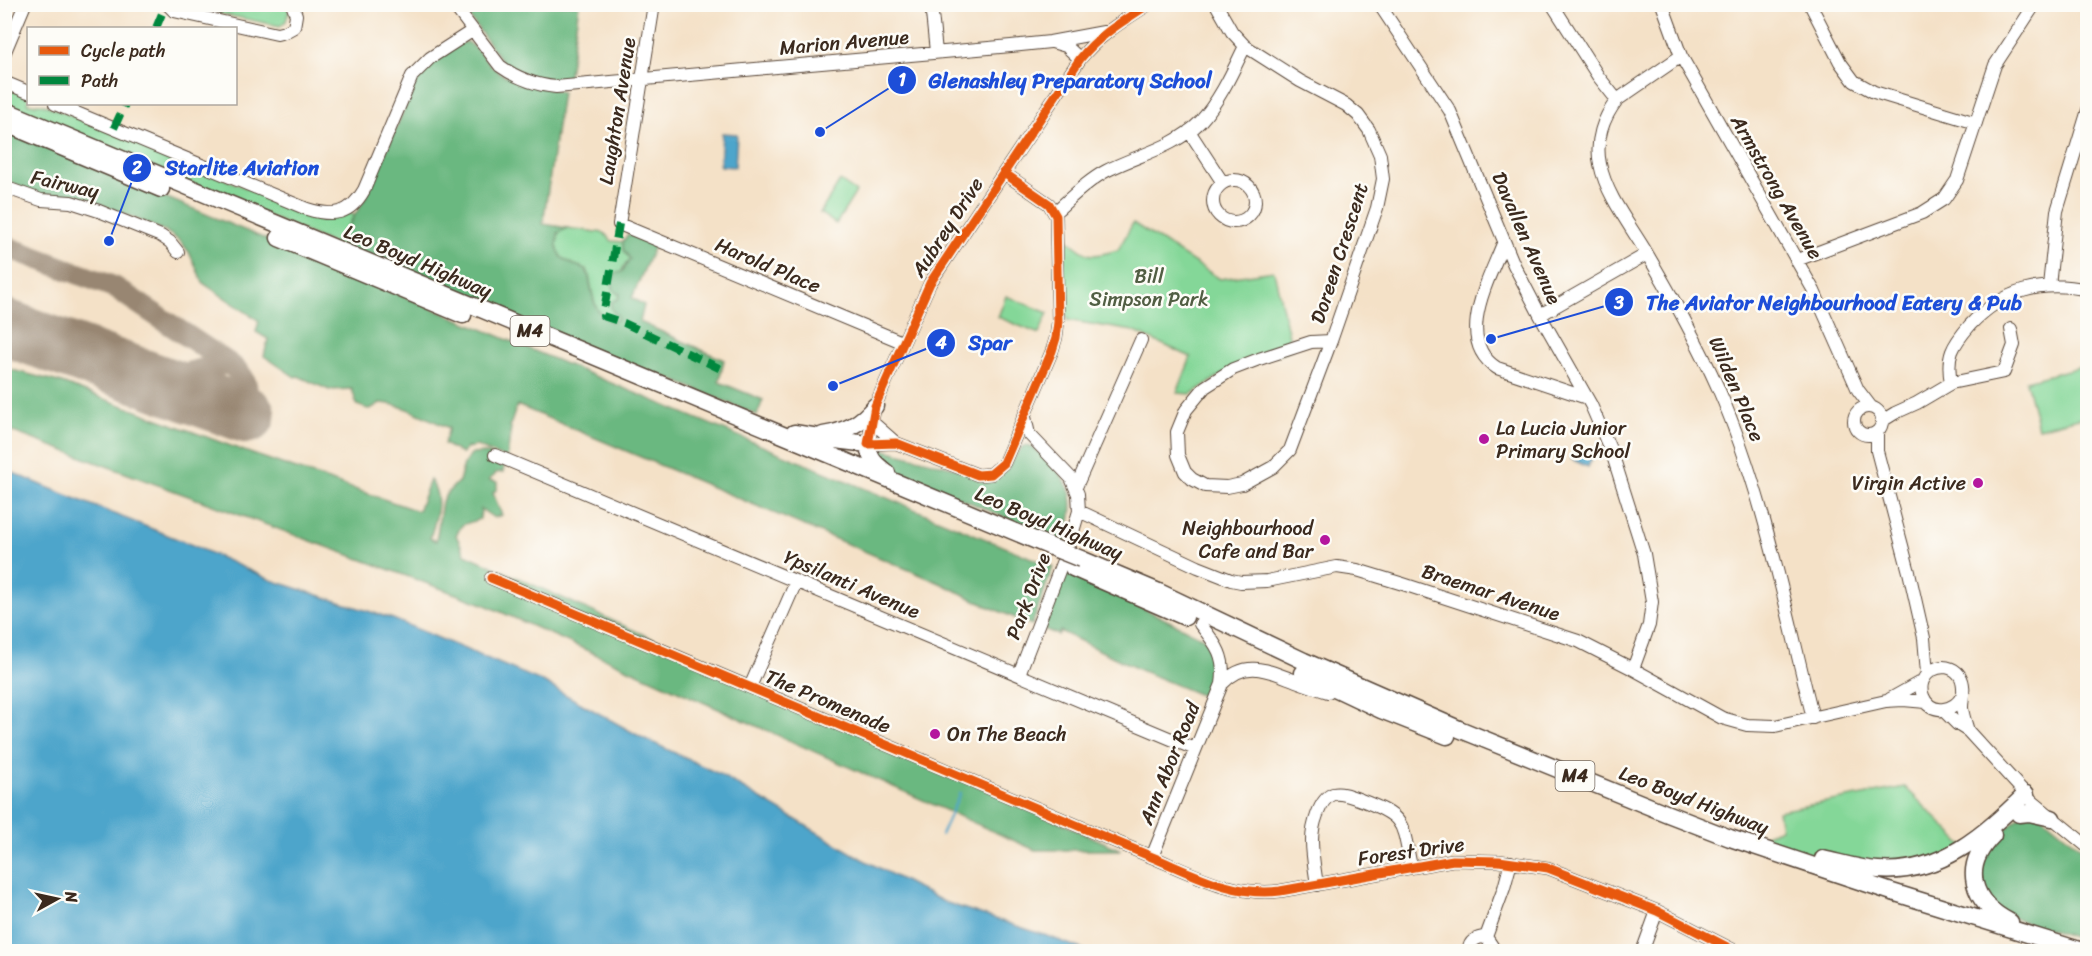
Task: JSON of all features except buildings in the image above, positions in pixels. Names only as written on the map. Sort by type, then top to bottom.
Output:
[{"type":"highway","name":"Leo Boyd Highway","points":[[4,110],[903,485],[1053,554]]},
{"type":"highway","name":"Leo Boyd Highway","points":[[4,123],[1077,564],[1381,710],[1746,855],[2049,951]]},
{"type":"highway","points":[[798,434],[823,435],[846,430],[873,413]]},
{"type":"highway","points":[[736,417],[798,434],[868,444],[873,462],[903,485]]},
{"type":"highway","name":"Leo Boyd Highway","points":[[1077,564],[1159,592],[1304,661],[1459,729],[1668,814],[1889,891],[2086,951]]},
{"type":"highway","points":[[1766,850],[1793,852],[1874,870],[1895,871],[1914,868],[1937,862],[1959,851],[2022,800]]},
{"type":"highway","points":[[2022,800],[2029,813],[2052,818]]},
{"type":"highway","points":[[2022,800],[1982,847],[1974,864],[1974,882],[1980,898],[1992,911],[2040,937]]},
{"type":"street","points":[[4,54],[25,4]]},
{"type":"street","points":[[167,4],[174,11],[276,34],[294,27],[296,15],[291,4]]},
{"type":"street","name":"Marion Avenue","points":[[453,4],[500,66],[531,83],[556,87],[1050,42],[1106,32]]},
{"type":"street","name":"Laughton Avenue","points":[[619,224],[654,4]]},
{"type":"street","points":[[931,4],[936,52]]},
{"type":"street","name":"Marion Avenue","points":[[1089,47],[1106,32],[1149,4]]},
{"type":"street","name":"Doreen Crescent","points":[[1216,4],[1232,32],[1245,46],[1300,81],[1346,105],[1364,122],[1380,155],[1383,179],[1377,208],[1331,341],[1294,443],[1280,462],[1242,484],[1227,488],[1205,486],[1185,472],[1178,455],[1177,432],[1186,410],[1205,387],[1233,369],[1259,358],[1311,342],[1331,341]]},
{"type":"street","name":"Davallen Avenue","points":[[1379,4],[1450,111],[1504,241],[1540,315],[1600,423],[1626,492],[1644,554],[1651,589],[1651,614],[1633,669]]},
{"type":"street","points":[[1552,4],[1598,76],[1617,100]]},
{"type":"street","name":"Armstrong Avenue","points":[[1662,4],[1681,56],[1827,317],[1858,390],[1875,422],[1858,431],[1854,425],[1858,390]]},
{"type":"street","points":[[1810,4],[1840,62],[1854,81],[1875,92],[1976,123]]},
{"type":"street","points":[[1797,260],[1922,213],[1944,199],[1957,180],[1995,65],[2031,5]]},
{"type":"street","points":[[57,105],[307,209],[319,213],[338,213],[349,208],[360,197],[406,89],[416,71],[430,58],[472,31]]},
{"type":"street","points":[[1050,42],[1066,46],[1080,59]]},
{"type":"street","points":[[1055,212],[1081,188],[1103,173],[1165,146],[1189,131],[1207,114],[1218,99],[1245,46]]},
{"type":"street","name":"Aubrey Drive","points":[[868,444],[873,413],[902,342],[930,283],[1089,47]]},
{"type":"street","name":"Wilden Place","points":[[1681,56],[1617,100],[1610,109],[1602,127],[1599,164],[1611,192],[1700,350],[1736,433],[1754,483],[1813,718]]},
{"type":"street","points":[[4,82],[27,92]]},
{"type":"street","points":[[2049,286],[2057,211],[2088,110]]},
{"type":"street","points":[[1189,131],[1223,183]]},
{"type":"street","points":[[868,444],[896,443],[978,475],[991,474],[1001,467],[1052,351],[1058,322],[1058,243],[1055,212],[1049,204],[1004,173]]},
{"type":"street","name":"Fairway","points":[[4,187],[41,200],[71,202],[99,211],[160,236],[170,242],[178,252]]},
{"type":"street","name":"Harold Place","points":[[619,224],[902,342]]},
{"type":"street","points":[[1504,241],[1479,309],[1475,330],[1478,346],[1485,359],[1497,368],[1587,398]]},
{"type":"street","points":[[1540,315],[1647,254]]},
{"type":"street","points":[[1951,383],[1948,366],[1950,354],[1958,340],[1976,319],[2006,296],[2049,286],[2088,290]]},
{"type":"street","points":[[1875,422],[1917,403],[1951,383],[2004,372],[2014,345],[2011,329]]},
{"type":"street","points":[[1076,487],[1141,340]]},
{"type":"street","points":[[1550,386],[1573,374]]},
{"type":"street","points":[[1857,412],[1863,407],[1875,422],[1876,451],[1909,572],[1924,638],[1925,677],[1922,695],[1926,702],[1936,709],[1943,710],[1955,706],[1962,696]]},
{"type":"street","points":[[873,413],[896,443]]},
{"type":"street","name":"Park Drive","points":[[1019,674],[1070,544],[1079,510],[1076,487],[1066,471],[1026,430],[1025,416]]},
{"type":"street","points":[[1010,448],[1020,442],[1036,441]]},
{"type":"street","name":"Ypsilanti Avenue","points":[[495,455],[1195,749]]},
{"type":"street","name":"Braemar Avenue","points":[[1079,510],[1198,567],[1231,580],[1267,581],[1326,568],[1357,570],[1578,641],[1704,709],[1736,723],[1767,727],[1886,701],[1926,702]]},
{"type":"street","name":"The Promenade","points":[[491,578],[1152,857]]},
{"type":"street","points":[[750,687],[796,582]]},
{"type":"street","name":"Ann Abor Road","points":[[1152,857],[1222,684],[1224,674],[1222,657],[1200,624]]},
{"type":"street","points":[[1924,638],[1935,656],[1960,676],[1963,683],[1963,716],[1968,731]]},
{"type":"street","points":[[1925,677],[1934,669],[1942,667],[1950,669]]},
{"type":"street","name":"Ann Abor Road","points":[[1222,684],[1239,670],[1252,668],[1266,670],[1381,710]]},
{"type":"street","name":"Braemar Avenue","points":[[1886,701],[1925,677]]},
{"type":"street","points":[[1943,710],[1968,731],[2022,800]]},
{"type":"street","points":[[1317,885],[1312,841],[1325,799],[1333,794],[1348,795],[1394,815],[1404,831],[1411,867]]},
{"type":"street","points":[[2052,818],[2088,847]]},
{"type":"street","name":"Forest Drive","points":[[1152,857],[1217,884],[1243,891],[1270,892],[1453,860],[1511,862],[1539,866],[1658,910],[1737,951]]},
{"type":"street","points":[[1486,937],[1511,862]]},
{"type":"street","points":[[1642,951],[1658,910]]},
{"type":"street","points":[[1469,951],[1468,947],[1471,942],[1486,937]]},
{"type":"street","points":[[1486,937],[1492,946],[1492,951]]},
{"type":"green space","points":[[177,5],[285,5],[289,11],[286,21],[280,26]]},
{"type":"green space","points":[[461,5],[579,5],[568,81],[538,81],[503,63]]},
{"type":"green space","points":[[467,42],[502,74],[562,92],[543,224],[567,228],[558,233],[557,247],[561,257],[586,269],[593,299],[599,312],[612,322],[618,319],[612,310],[611,302],[618,299],[620,294],[615,292],[612,282],[616,273],[622,272],[630,259],[623,249],[623,241],[628,234],[655,244],[632,298],[644,305],[640,322],[724,360],[719,382],[763,400],[757,415],[671,379],[613,361],[341,247],[345,231],[366,197],[420,73],[460,43]]},
{"type":"green space","points":[[4,87],[27,97],[27,105],[45,105],[290,206],[351,213],[354,216],[345,231],[341,247],[5,104]]},
{"type":"green space","points":[[4,130],[1053,567],[1032,625],[940,583],[517,405],[510,426],[507,459],[477,446],[466,448],[462,454],[444,444],[449,428],[424,416],[389,404],[380,403],[368,409],[357,405],[352,389],[329,390],[298,376],[295,377],[264,356],[268,339],[256,332],[259,321],[203,283],[189,252],[180,241],[165,231],[78,195],[54,197],[35,193],[5,180]]},
{"type":"green space","points":[[840,181],[856,192],[836,224],[820,213]]},
{"type":"green space","name":"Bill Simpson Park","points":[[1133,223],[1220,279],[1274,271],[1292,349],[1218,377],[1191,394],[1177,393],[1191,357],[1133,331],[1067,320],[1062,269],[1068,240],[1081,251],[1091,255],[1118,250]]},
{"type":"green space","points":[[567,228],[604,233],[612,241],[623,242],[623,249],[630,259],[621,275],[618,319],[612,322],[599,312],[587,269],[561,258],[557,247],[558,233]]},
{"type":"green space","points":[[1006,296],[1048,313],[1039,334],[998,317]]},
{"type":"green space","points":[[2087,365],[2087,416],[2038,428],[2026,381]]},
{"type":"green space","points":[[4,368],[59,382],[247,452],[418,511],[430,480],[438,501],[430,538],[436,541],[442,501],[459,481],[464,464],[471,454],[486,453],[505,462],[503,472],[495,473],[489,480],[497,482],[497,489],[493,493],[502,515],[494,518],[481,509],[480,519],[462,525],[456,535],[465,554],[1121,850],[1035,850],[483,604],[5,429]]},
{"type":"green space","points":[[1027,445],[1047,459],[1067,484],[1072,511],[1065,543],[903,474],[880,462],[874,447],[994,478],[1003,473],[1022,447]]},
{"type":"green space","points":[[1064,571],[1203,638],[1214,652],[1218,667],[1216,683],[1210,699],[1140,670],[1060,631],[1058,635],[1042,628]]},
{"type":"green space","points":[[1905,787],[1965,847],[1945,859],[1847,868],[1753,840],[1781,829],[1778,811]]},
{"type":"green space","points":[[2031,807],[2087,853],[2087,878],[2084,890],[2087,892],[2087,941],[2021,921],[1985,903],[1975,861],[1989,843]]},
{"type":"water","points":[[722,133],[737,134],[735,167],[720,166]]},
{"type":"water","points":[[1576,448],[1593,455],[1588,467],[1571,459]]},
{"type":"water","points":[[4,469],[190,544],[271,580],[393,619],[541,681],[641,737],[719,774],[862,859],[944,902],[1087,951],[5,951]]},
{"type":"waterway","points":[[941,835],[960,793]]},
{"type":"taxiway","points":[[4,246],[114,287],[228,363],[241,374],[246,385],[246,397],[241,413]]},
{"type":"taxiway","points":[[155,381],[228,363]]},
{"type":"runway","points":[[4,327],[247,415]]},
{"type":"marked path","points":[[156,27],[166,4]]},
{"type":"marked path","points":[[114,128],[125,105]]},
{"type":"marked path","points":[[619,224],[603,316],[624,323],[723,370]]},
{"type":"cycle path","points":[[1004,173],[1049,204],[1056,216],[1058,322],[1052,351],[1004,463],[991,474],[978,475],[896,443],[868,444],[875,406],[930,283],[1080,59],[1087,50],[1149,4]]},
{"type":"cycle path","points":[[491,578],[1214,883],[1246,891],[1280,891],[1453,860],[1499,861],[1548,868],[1657,911],[1737,952]]},
{"type":"place","name":"Glenashley Preparatory School","points":[[820,132]]},
{"type":"place","name":"Starlite Aviation","points":[[109,241]]},
{"type":"place","name":"The Aviator Neighbourhood Eatery & Pub","points":[[1491,339]]},
{"type":"place","name":"Spar","points":[[833,386]]},
{"type":"place","name":"La Lucia Junior Primary School","points":[[1484,439]]},
{"type":"place","name":"Virgin Active","points":[[1978,483]]},
{"type":"place","name":"Neighbourhood Cafe and Bar","points":[[1325,540]]},
{"type":"place","name":"On The Beach","points":[[935,734]]}]
